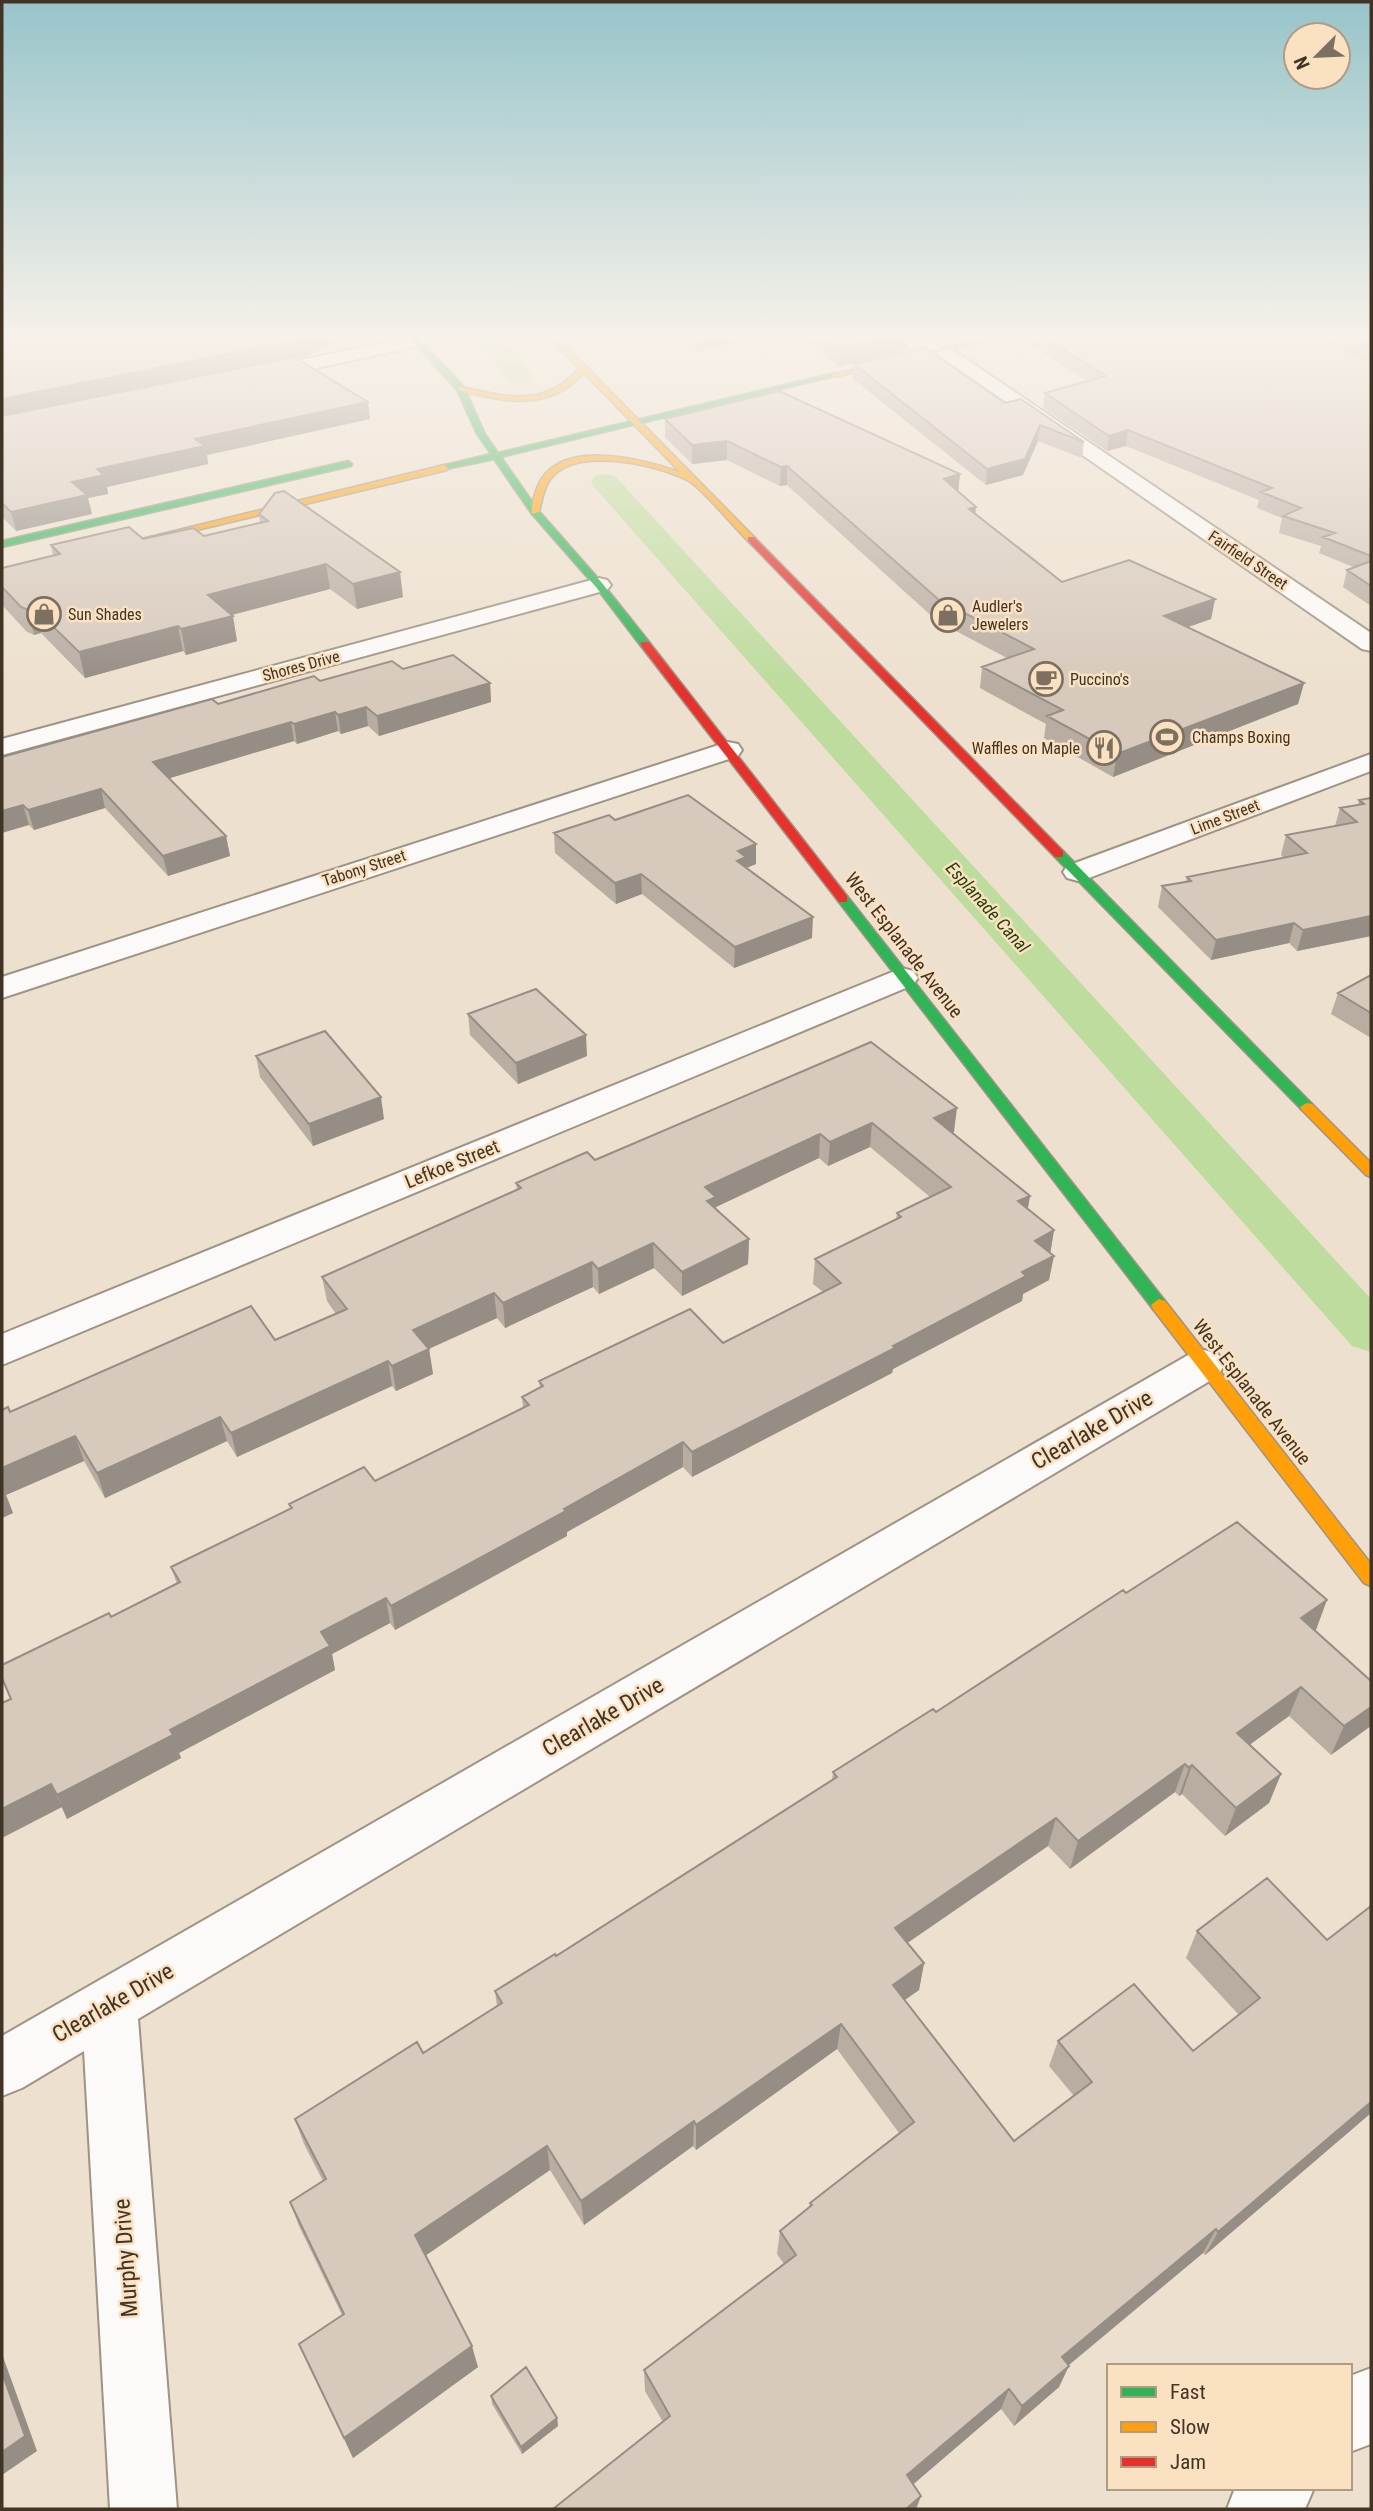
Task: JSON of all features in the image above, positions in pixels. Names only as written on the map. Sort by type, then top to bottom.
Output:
[{"type":"main road","name":"West Esplanade Avenue","points":[[495,451],[536,512],[599,585],[1371,1578]]},
{"type":"main road","points":[[121,545],[520,451]]},
{"type":"main road","points":[[666,451],[1371,1172]]},
{"type":"main road","points":[[536,512],[540,490],[549,475],[566,465],[593,459],[648,463],[692,478]]},
{"type":"main road","points":[[2,544],[362,461]]},
{"type":"street","name":"Fairfield Street","points":[[1090,451],[1371,644]]},
{"type":"street","name":"Shores Drive","points":[[2,747],[599,585]]},
{"type":"street","name":"Tabony Street","points":[[2,988],[728,750]]},
{"type":"street","name":"Lime Street","points":[[1078,872],[1371,762]]},
{"type":"street","name":"Lefkoe Street","points":[[2,1350],[902,978]]},
{"type":"street","name":"Clearlake Drive","points":[[2,2068],[1204,1365]]},
{"type":"street","name":"Murphy Drive","points":[[108,2006],[144,2509]]},
{"type":"street","points":[[1352,2418],[1371,2400]]},
{"type":"street","points":[[1260,2509],[1279,2490]]},
{"type":"building","points":[[2,451],[181,451],[97,469],[104,475],[72,482],[87,495],[11,512],[2,503]]},
{"type":"building","points":[[748,451],[910,451],[960,474],[944,479],[976,507],[969,509],[1062,582],[1129,560],[1215,599],[1164,616],[1304,683],[1117,754],[1047,716],[1063,710],[982,667],[1034,649],[939,600],[787,466],[781,467]]},
{"type":"building","points":[[964,451],[1028,451],[1025,459],[987,469]]},
{"type":"building","points":[[1181,451],[1371,451],[1371,556],[1323,537],[1335,533],[1283,516],[1301,508],[1261,492],[1272,488]]},
{"type":"building","points":[[284,491],[400,572],[353,584],[326,564],[208,595],[233,616],[181,629],[178,626],[79,652],[34,608],[28,610],[21,607],[2,587],[2,568],[60,554],[51,545],[129,527],[143,539],[193,528],[204,536],[268,521],[259,514],[275,493]]},
{"type":"building","points":[[1371,561],[1371,586],[1347,570]]},
{"type":"building","points":[[453,655],[490,683],[377,716],[366,707],[338,715],[335,712],[294,724],[291,722],[153,762],[226,836],[163,856],[101,789],[28,810],[23,805],[2,811],[2,757],[212,699],[218,704],[314,676],[320,681],[392,661],[403,669]]},
{"type":"building","points":[[688,795],[756,844],[738,851],[746,857],[737,861],[813,917],[735,947],[641,874],[615,883],[554,833],[609,815],[615,820]]},
{"type":"building","points":[[1371,798],[1371,916],[1303,930],[1294,923],[1216,940],[1162,886],[1191,881],[1187,877],[1307,853],[1286,835],[1357,822],[1340,808],[1364,804],[1359,800]]},
{"type":"building","points":[[1371,975],[1371,1013],[1338,993]]},
{"type":"building","points":[[536,989],[586,1035],[516,1063],[468,1014]]},
{"type":"building","points":[[325,1031],[381,1097],[309,1124],[256,1056]]},
{"type":"building","points":[[871,1042],[957,1108],[934,1118],[1030,1196],[1018,1201],[1054,1230],[1035,1241],[1054,1256],[1022,1272],[1026,1276],[893,1346],[895,1348],[692,1452],[683,1442],[564,1509],[566,1511],[391,1606],[386,1598],[321,1632],[330,1646],[170,1730],[173,1735],[57,1795],[51,1784],[2,1809],[2,1703],[11,1699],[2,1678],[2,1665],[109,1613],[111,1617],[180,1582],[171,1567],[292,1508],[289,1504],[364,1467],[375,1481],[529,1405],[522,1397],[543,1386],[539,1381],[690,1309],[723,1343],[841,1283],[815,1259],[901,1217],[897,1213],[951,1187],[872,1123],[830,1142],[820,1134],[705,1187],[716,1197],[707,1201],[749,1239],[682,1272],[653,1243],[598,1269],[592,1262],[503,1303],[494,1293],[413,1330],[429,1349],[392,1366],[388,1361],[231,1433],[220,1417],[97,1473],[75,1436],[2,1468],[2,1410],[8,1407],[10,1412],[251,1306],[275,1340],[347,1309],[322,1277],[521,1188],[516,1183],[587,1152],[595,1160]]},
{"type":"building","points":[[1237,1522],[1327,1600],[1301,1618],[1371,1681],[1371,1707],[1344,1726],[1301,1687],[1237,1733],[1281,1774],[1236,1808],[1192,1765],[1189,1768],[1185,1764],[1078,1841],[1056,1818],[895,1928],[924,1963],[893,1985],[1014,2141],[1092,2082],[1058,2041],[1134,1984],[1193,2051],[1260,1998],[1197,1931],[1267,1878],[1327,1940],[1371,1906],[1371,2102],[1218,2232],[1216,2229],[1062,2357],[1069,2366],[1022,2406],[1009,2389],[907,2475],[921,2496],[906,2509],[553,2509],[670,2416],[644,2370],[796,2255],[780,2231],[812,2205],[810,2203],[914,2122],[841,2024],[696,2125],[694,2121],[581,2201],[547,2146],[415,2235],[472,2346],[344,2438],[299,2344],[344,2314],[290,2202],[326,2179],[295,2119],[417,2042],[423,2053],[502,2003],[495,1991],[555,1954],[556,1956],[837,1777],[833,1772],[933,1709],[936,1712],[1123,1590],[1126,1593]]},
{"type":"building","points":[[526,2367],[557,2418],[521,2447],[491,2396]]},
{"type":"building","points":[[2,2373],[25,2436],[2,2452]]},
{"type":"waterway","name":"Esplanade Canal","points":[[605,482],[1371,1333]]},
{"type":"traffic: fast","points":[[493,451],[535,512],[599,585],[645,644]]},
{"type":"traffic: fast","points":[[444,468],[515,451]]},
{"type":"traffic: fast","points":[[2,544],[348,464]]},
{"type":"traffic: fast","points":[[1059,854],[1307,1107]]},
{"type":"traffic: fast","points":[[843,899],[1159,1305]]},
{"type":"traffic: slow","points":[[665,451],[751,539]]},
{"type":"traffic: slow","points":[[535,512],[541,488],[548,476],[562,466],[579,460],[598,458],[638,462],[690,478]]},
{"type":"traffic: slow","points":[[143,540],[444,468]]},
{"type":"traffic: slow","points":[[1307,1107],[1371,1172]]},
{"type":"traffic: slow","points":[[1159,1305],[1371,1578]]},
{"type":"traffic: jam","points":[[751,539],[1059,854]]},
{"type":"traffic: jam","points":[[645,644],[843,899]]},
{"type":"place","name":"Sun Shades","points":[[44,614]]},
{"type":"place","name":"Audler's Jewelers","points":[[948,615]]},
{"type":"place","name":"Puccino's","points":[[1046,679]]},
{"type":"place","name":"Champs Boxing","points":[[1167,737]]},
{"type":"place","name":"Waffles on Maple","points":[[1104,748]]}]
